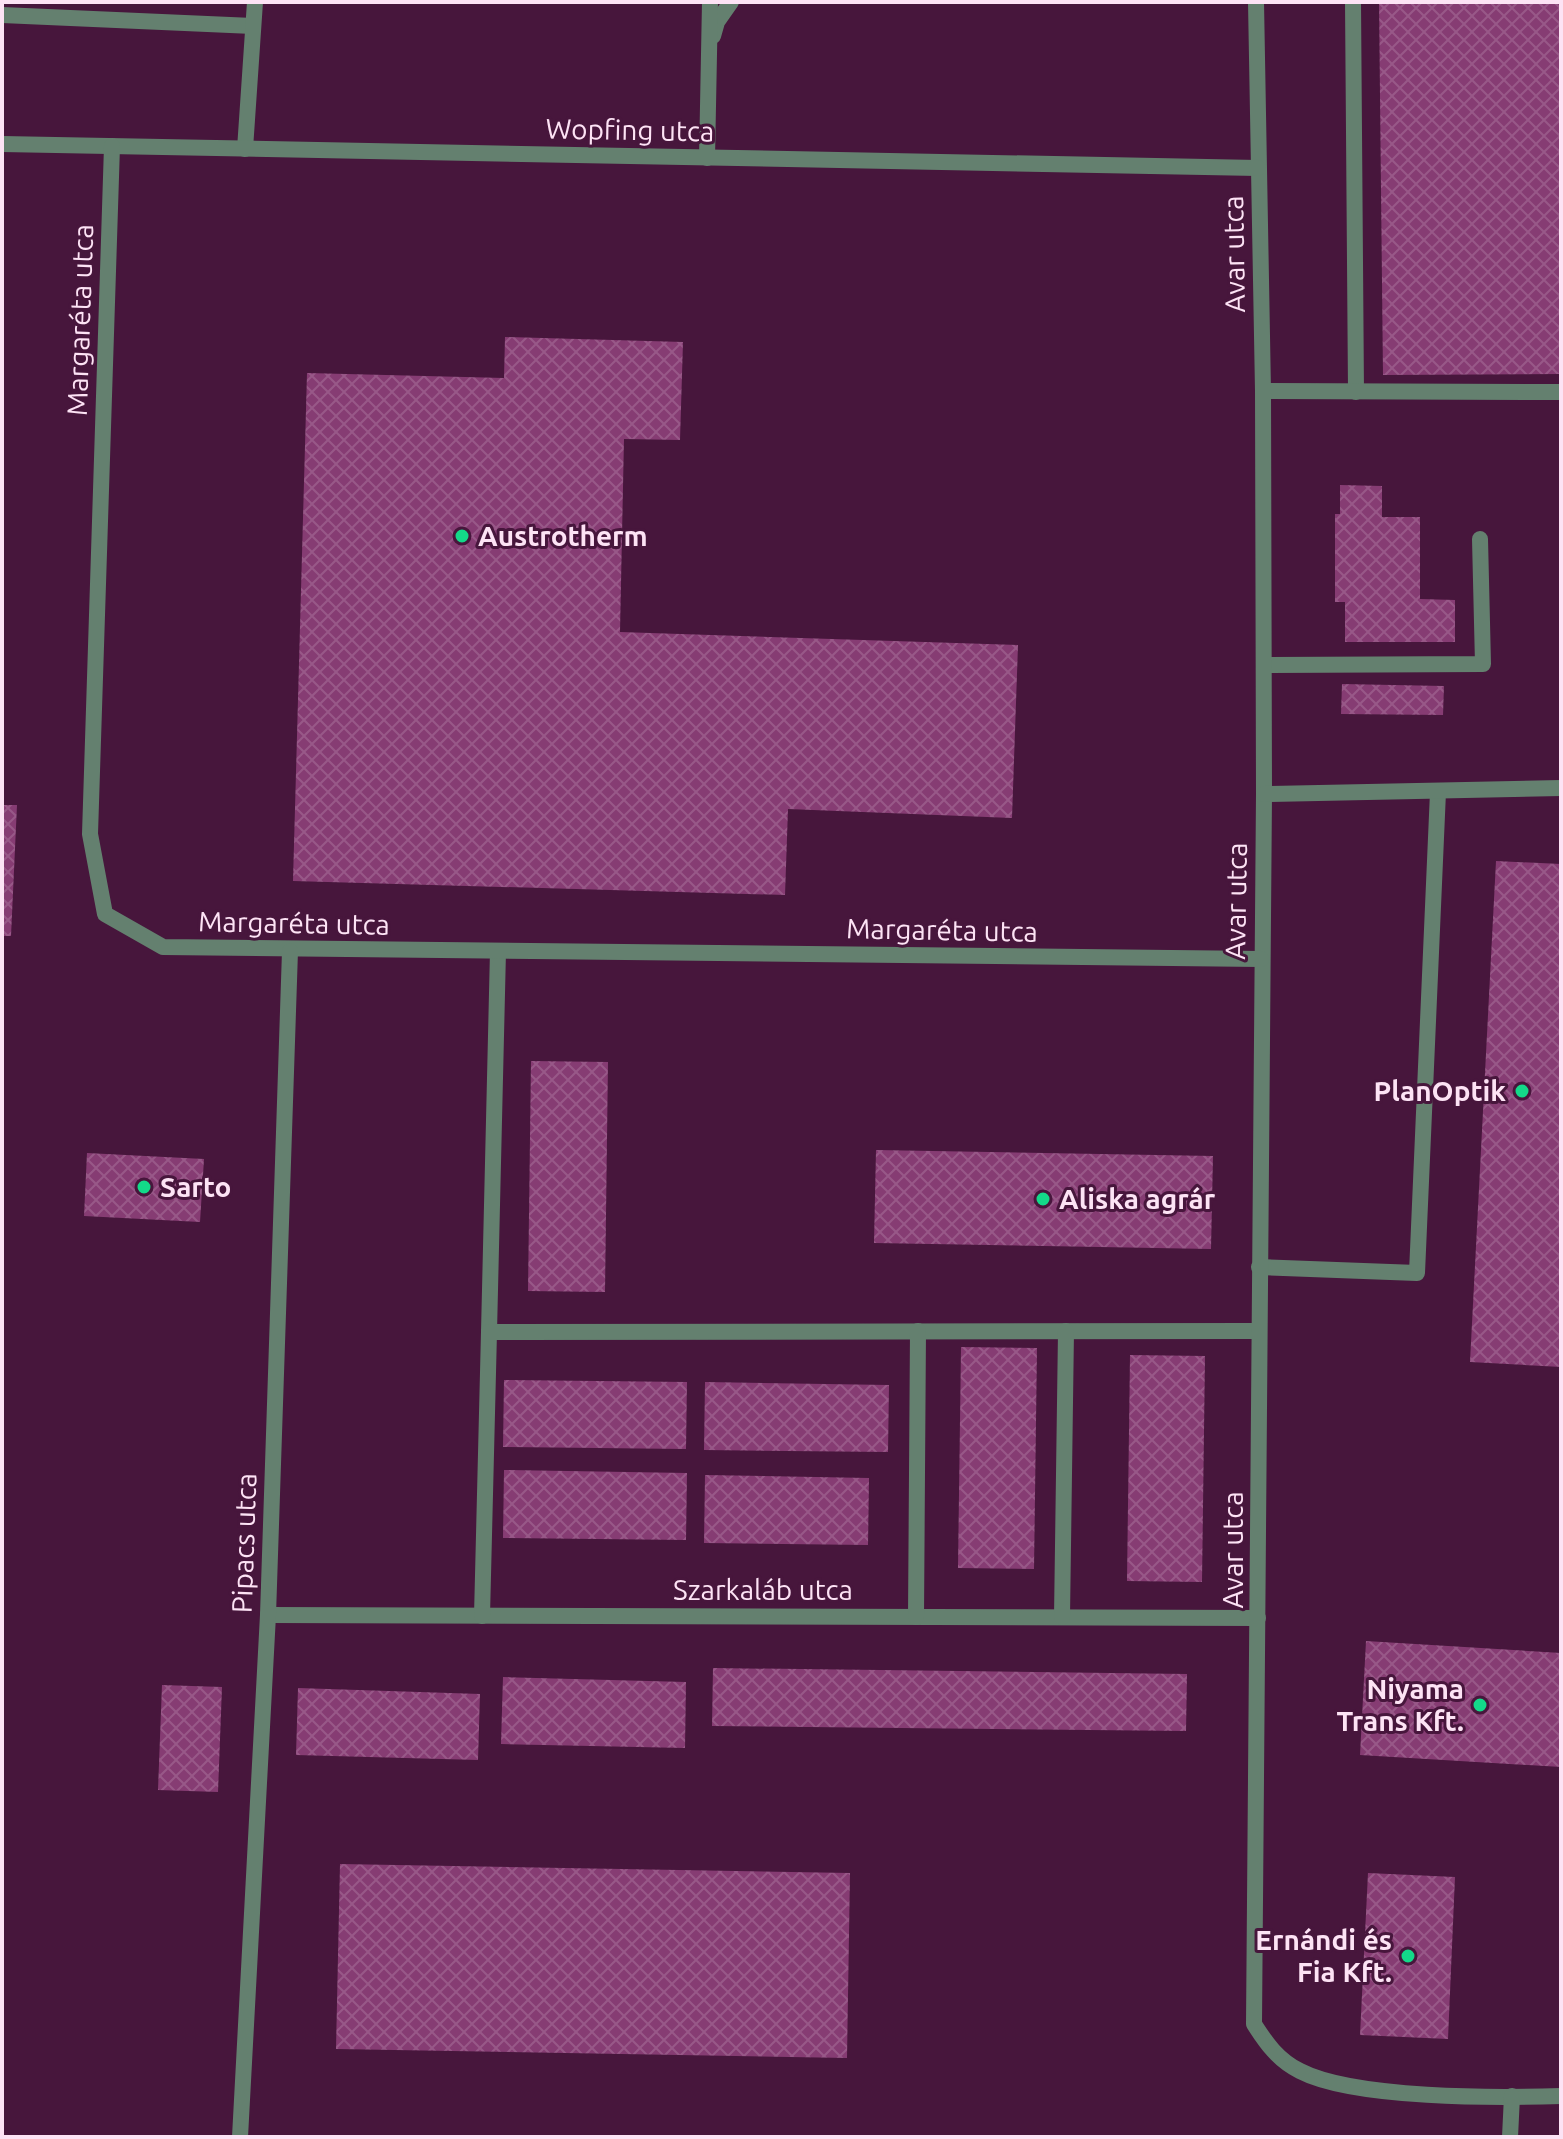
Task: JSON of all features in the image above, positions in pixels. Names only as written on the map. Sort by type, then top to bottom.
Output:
[{"type":"street","points":[[245,149],[255,2]]},
{"type":"street","points":[[707,158],[710,2]]},
{"type":"street","points":[[710,45],[717,22],[731,2]]},
{"type":"street","name":"Avar utca","points":[[1256,2],[1263,391],[1264,794],[1254,2024],[1271,2050],[1298,2071],[1328,2082],[1374,2090],[1561,2096]]},
{"type":"street","points":[[1353,2],[1356,392]]},
{"type":"street","points":[[2,15],[253,26]]},
{"type":"street","name":"Wopfing utca","points":[[2,144],[1258,168]]},
{"type":"street","name":"Margaréta utca","points":[[112,146],[90,834],[105,914],[163,947],[290,951],[1261,959]]},
{"type":"street","points":[[1263,391],[1561,392]]},
{"type":"street","points":[[1264,665],[1483,664],[1480,539]]},
{"type":"street","points":[[1264,794],[1561,788]]},
{"type":"street","points":[[1259,1267],[1417,1273],[1438,792]]},
{"type":"street","name":"Pipacs utca","points":[[240,2137],[268,1615],[290,951]]},
{"type":"street","points":[[482,1616],[498,951]]},
{"type":"street","points":[[916,1617],[918,1331]]},
{"type":"street","points":[[1062,1617],[1066,1331]]},
{"type":"street","points":[[489,1332],[1259,1331]]},
{"type":"street","name":"Szarkaláb utca","points":[[268,1615],[1258,1618]]},
{"type":"street","points":[[1510,2137],[1512,2096]]},
{"type":"building","points":[[1379,2],[1561,2],[1561,374],[1383,375]]},
{"type":"building","name":"Austrotherm","points":[[505,337],[683,342],[680,440],[624,439],[620,632],[1018,645],[1012,818],[788,809],[785,895],[293,881],[307,373],[504,378]]},
{"type":"building","points":[[1340,485],[1382,486],[1382,517],[1420,517],[1420,599],[1455,600],[1455,642],[1345,642],[1345,602],[1335,602],[1335,514],[1340,514]]},
{"type":"building","points":[[1342,684],[1444,686],[1443,715],[1341,714]]},
{"type":"building","points":[[2,805],[17,805],[11,936],[2,936]]},
{"type":"building","name":"PlanOptik","points":[[1496,861],[1561,864],[1561,1367],[1470,1362]]},
{"type":"building","points":[[531,1061],[608,1062],[605,1292],[528,1291]]},
{"type":"building","name":"Aliska agrár","points":[[876,1150],[1213,1156],[1211,1249],[874,1243]]},
{"type":"building","name":"Sarto","points":[[87,1153],[204,1159],[200,1222],[84,1216]]},
{"type":"building","points":[[961,1347],[1037,1348],[1034,1569],[958,1568]]},
{"type":"building","points":[[1130,1355],[1205,1356],[1202,1582],[1127,1581]]},
{"type":"building","points":[[504,1380],[687,1382],[686,1449],[503,1447]]},
{"type":"building","points":[[705,1382],[889,1385],[888,1452],[704,1450]]},
{"type":"building","points":[[504,1470],[687,1473],[686,1540],[503,1538]]},
{"type":"building","points":[[705,1475],[869,1478],[868,1545],[704,1543]]},
{"type":"building","name":"Niyama Trans Kft.","points":[[1366,1641],[1561,1653],[1561,1767],[1360,1755]]},
{"type":"building","points":[[713,1668],[1187,1674],[1186,1731],[712,1726]]},
{"type":"building","points":[[503,1677],[686,1682],[685,1748],[501,1744]]},
{"type":"building","points":[[162,1685],[222,1687],[218,1792],[158,1790]]},
{"type":"building","points":[[298,1688],[480,1694],[478,1760],[296,1755]]},
{"type":"building","points":[[340,1864],[850,1873],[847,2058],[336,2049]]},
{"type":"building","name":"Ernándi és Fia Kft.","points":[[1368,1873],[1455,1877],[1448,2039],[1360,2035]]},
{"type":"place","name":"Austrotherm","points":[[462,536]]},
{"type":"place","name":"PlanOptik","points":[[1522,1091]]},
{"type":"place","name":"Sarto","points":[[144,1187]]},
{"type":"place","name":"Aliska agrár","points":[[1043,1199]]},
{"type":"place","name":"Niyama Trans Kft.","points":[[1480,1705]]},
{"type":"place","name":"Ernándi és Fia Kft.","points":[[1408,1956]]}]
